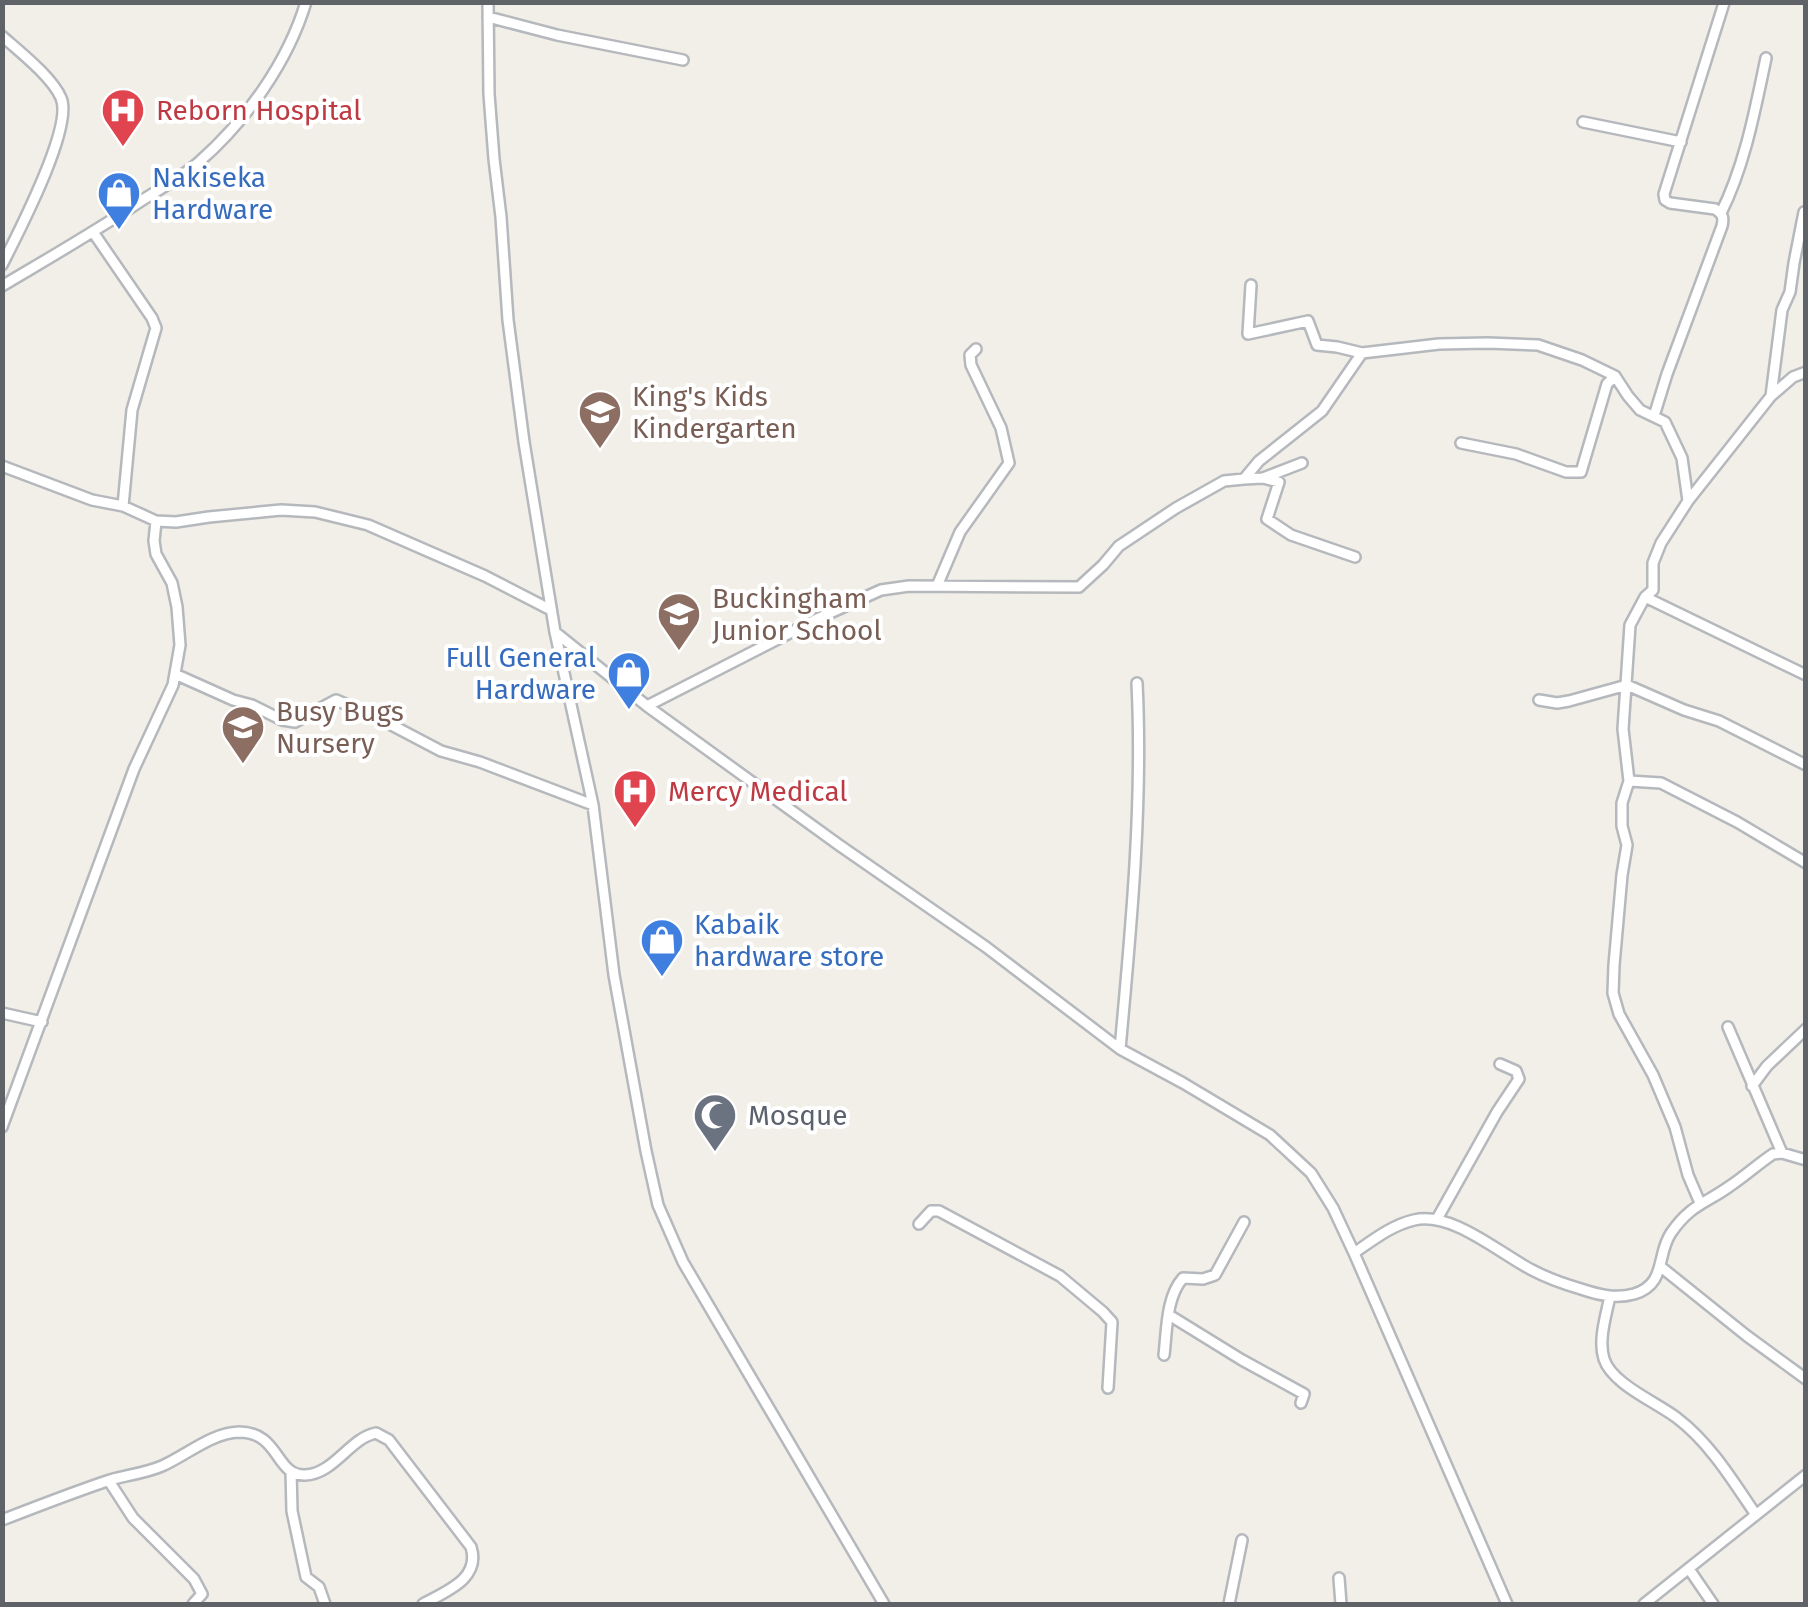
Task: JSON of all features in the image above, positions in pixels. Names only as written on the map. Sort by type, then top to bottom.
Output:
[{"type":"street","points":[[2,286],[196,165],[259,94],[301,20],[306,2]]},
{"type":"street","points":[[488,2],[490,94],[508,320],[524,442],[555,632],[593,805],[614,975],[658,1205],[684,1262],[884,1604]]},
{"type":"street","points":[[1654,416],[1724,218],[1715,209],[1679,206],[1665,200],[1664,194],[1724,3]]},
{"type":"street","points":[[488,16],[557,35],[684,60]]},
{"type":"street","points":[[2,36],[50,82],[61,96],[64,108],[53,154],[2,265]]},
{"type":"street","points":[[1721,213],[1750,130],[1766,58]]},
{"type":"street","points":[[1583,122],[1681,142]]},
{"type":"street","points":[[1771,396],[1782,310],[1790,292],[1804,212]]},
{"type":"street","points":[[94,232],[156,328],[132,410],[122,506]]},
{"type":"street","points":[[1251,285],[1248,334],[1308,322],[1316,345],[1362,353],[1439,344],[1538,345],[1615,376],[1640,410],[1665,422],[1682,458],[1688,501]]},
{"type":"street","points":[[937,586],[960,532],[1009,463],[1001,428],[971,366],[970,355],[976,349]]},
{"type":"street","points":[[1244,479],[1260,461],[1322,411],[1362,353]]},
{"type":"street","points":[[1700,1203],[1688,1176],[1676,1126],[1619,1014],[1613,994],[1628,845],[1622,826],[1622,803],[1629,781],[1623,729],[1630,625],[1653,590],[1653,564],[1661,543],[1688,501],[1771,396],[1793,377],[1806,372]]},
{"type":"street","points":[[1461,443],[1516,454],[1566,472],[1581,472],[1607,384],[1615,376]]},
{"type":"street","points":[[1263,478],[1302,463]]},
{"type":"street","points":[[2,466],[156,521],[281,510],[314,512],[368,524],[552,610]]},
{"type":"street","points":[[647,706],[881,590],[909,586],[1079,587],[1120,546],[1224,481],[1263,478],[1279,482],[1268,520],[1291,535],[1355,557]]},
{"type":"street","points":[[2,1127],[134,768],[173,686],[180,646],[176,606],[172,583],[156,554],[156,521]]},
{"type":"street","points":[[1646,598],[1806,675]]},
{"type":"street","points":[[555,632],[647,706],[986,946],[1120,1049],[1270,1135],[1312,1174],[1354,1253],[1507,1604]]},
{"type":"street","points":[[176,674],[294,722],[336,700],[442,751],[593,805]]},
{"type":"street","points":[[1120,1049],[1140,744],[1138,683]]},
{"type":"street","points":[[1539,700],[1569,701],[1627,685],[1719,721],[1806,766]]},
{"type":"street","points":[[1629,781],[1661,783],[1806,862]]},
{"type":"street","points":[[2,1014],[42,1022]]},
{"type":"street","points":[[1728,1028],[1782,1153]]},
{"type":"street","points":[[1752,1086],[1767,1066],[1806,1030]]},
{"type":"street","points":[[1437,1219],[1518,1079],[1516,1072],[1500,1064]]},
{"type":"street","points":[[1354,1253],[1392,1228],[1417,1219],[1437,1219],[1564,1284],[1610,1296],[1633,1294],[1656,1279],[1666,1242],[1683,1216],[1773,1154],[1804,1158]]},
{"type":"street","points":[[918,1224],[931,1211],[939,1211],[1060,1276],[1103,1312],[1113,1328],[1108,1388]]},
{"type":"street","points":[[1164,1355],[1173,1292],[1183,1278],[1215,1275],[1244,1222]]},
{"type":"street","points":[[1661,1268],[1806,1379]]},
{"type":"street","points":[[1610,1296],[1602,1344],[1610,1370],[1694,1432],[1756,1516]]},
{"type":"street","points":[[1169,1315],[1304,1394],[1301,1403]]},
{"type":"street","points":[[2,1520],[160,1467],[223,1434],[252,1433],[268,1441],[285,1466],[301,1475],[315,1472],[371,1434],[382,1435],[471,1547],[474,1558],[462,1582],[423,1604]]},
{"type":"street","points":[[291,1470],[292,1511],[306,1577],[318,1587],[325,1604]]},
{"type":"street","points":[[1644,1604],[1806,1474]]},
{"type":"street","points":[[109,1481],[133,1518],[194,1579],[202,1594],[193,1604]]},
{"type":"street","points":[[1229,1604],[1242,1540]]},
{"type":"street","points":[[1689,1569],[1713,1604]]},
{"type":"street","points":[[1339,1578],[1341,1604]]},
{"type":"place","name":"Reborn Hospital","points":[[123,148]]},
{"type":"place","name":"Nakiseka Hardware","points":[[119,231]]},
{"type":"place","name":"King's Kids Kindergarten","points":[[600,450]]},
{"type":"place","name":"Buckingham Junior School","points":[[679,652]]},
{"type":"place","name":"Full General Hardware","points":[[629,711]]},
{"type":"place","name":"Busy Bugs Nursery","points":[[243,765]]},
{"type":"place","name":"Mercy Medical","points":[[635,829]]},
{"type":"place","name":"Kabaik hardware store","points":[[662,978]]},
{"type":"place","name":"Mosque","points":[[715,1153]]}]
